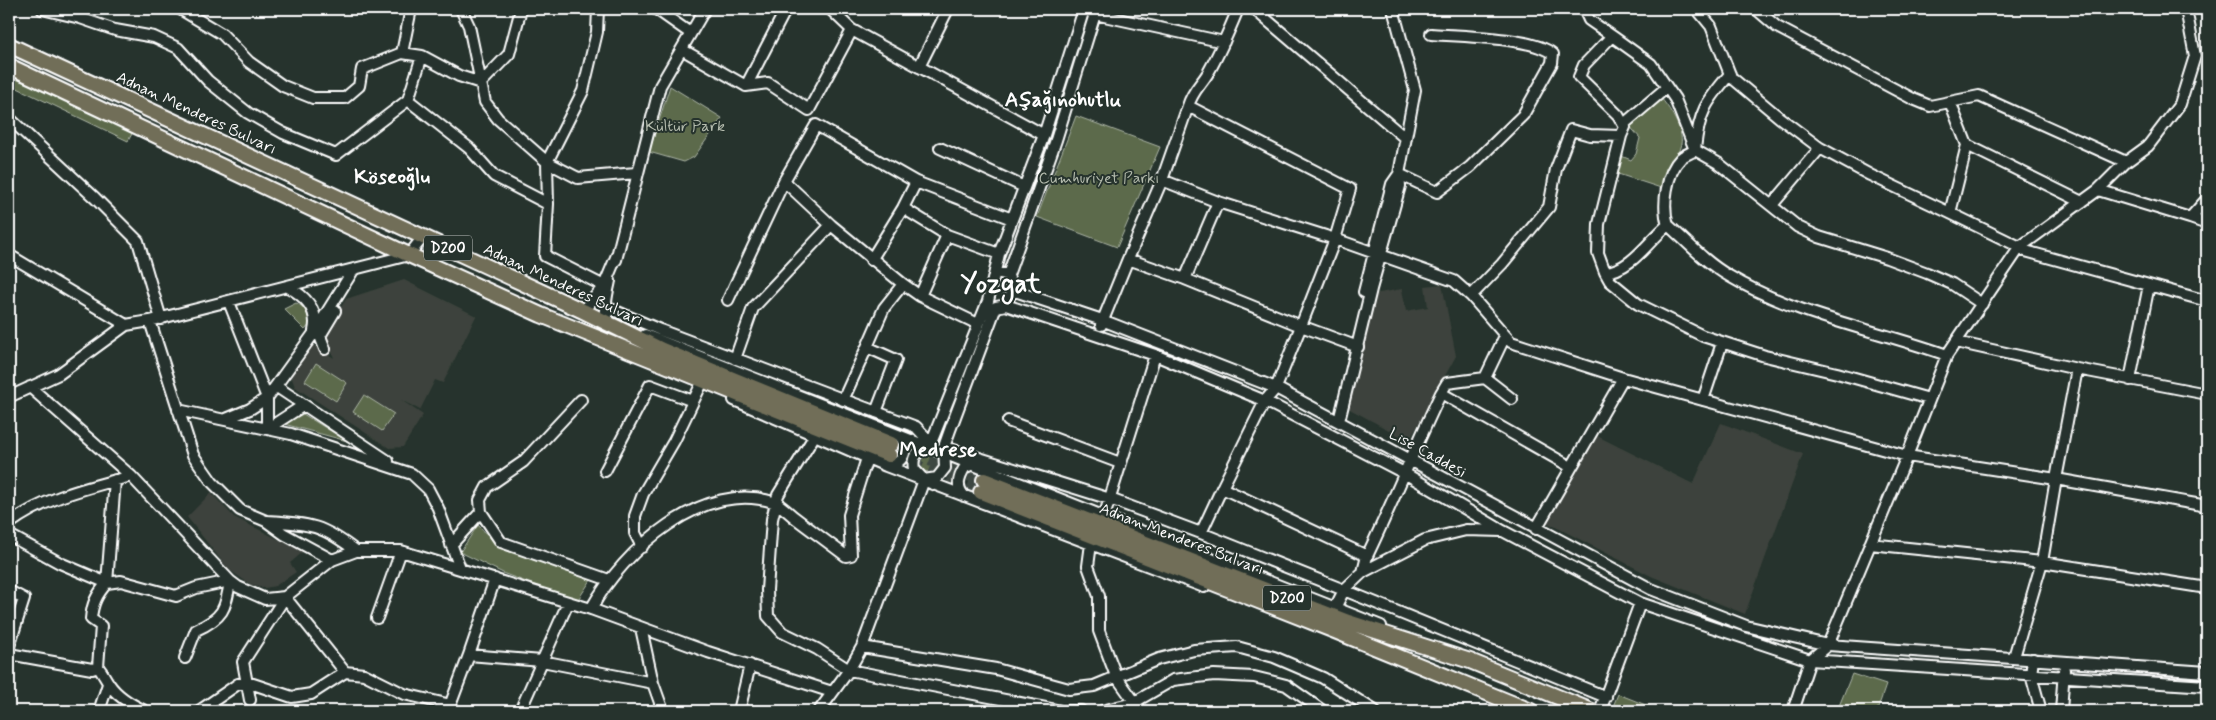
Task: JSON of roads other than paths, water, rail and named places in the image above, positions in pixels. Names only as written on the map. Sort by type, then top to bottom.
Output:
[{"type":"highway","name":"Adnan Menderes Bulvarı","points":[[9,44],[608,322],[662,350],[891,450]]},
{"type":"highway","name":"Adnan Menderes Bulvarı","points":[[9,66],[409,256],[541,315],[891,450]]},
{"type":"highway","name":"Adnan Menderes Bulvarı","points":[[1531,711],[982,486],[1348,622],[1470,662],[1592,711]]},
{"type":"street","points":[[42,9],[80,18],[115,30],[154,37],[178,48],[208,81],[248,113],[282,133],[336,155],[408,100],[422,56]]},
{"type":"street","points":[[180,9],[222,34],[249,62],[283,86],[313,98],[345,98],[359,86],[362,69],[402,53],[422,56],[459,76],[481,83]]},
{"type":"street","points":[[402,53],[411,9]]},
{"type":"street","points":[[461,9],[469,26],[485,102],[498,119],[546,162],[578,178],[636,174]]},
{"type":"street","points":[[481,83],[509,54],[521,9]]},
{"type":"street","points":[[598,9],[597,32],[583,91],[546,162],[548,204],[544,256],[604,286]]},
{"type":"street","points":[[656,9],[690,33]]},
{"type":"street","points":[[608,322],[606,307],[617,255],[636,174],[660,86],[683,50],[690,33],[705,9]]},
{"type":"street","points":[[746,86],[786,9]]},
{"type":"street","points":[[830,9],[852,30],[1044,135]]},
{"type":"street","points":[[920,67],[948,9]]},
{"type":"street","points":[[924,480],[937,478],[943,473],[945,468],[944,451],[997,304],[996,272],[999,254],[1044,135],[1083,9],[1094,14],[1224,42]]},
{"type":"street","points":[[1098,335],[1102,320],[1162,180],[1192,92],[1207,74],[1224,42],[1238,9]]},
{"type":"street","points":[[1254,9],[1405,138]]},
{"type":"street","points":[[1336,419],[1377,255],[1392,184],[1399,174],[1415,90],[1393,9]]},
{"type":"street","points":[[1584,9],[1589,20],[1651,64],[1675,99],[1695,150],[1718,163],[1798,227],[1820,237],[1888,258],[1926,273],[1952,284],[1982,304]]},
{"type":"street","points":[[1697,9],[1711,26],[1730,74],[1780,118],[1820,148],[1870,176],[2019,248],[2207,301]]},
{"type":"street","points":[[1756,9],[1777,27],[1793,37],[1913,99],[1930,106],[1979,96],[2126,162]]},
{"type":"street","points":[[1794,711],[1810,660],[1828,644],[1947,355],[2019,248],[2098,190],[2126,162],[2148,146],[2180,104],[2195,56],[2186,9]]},
{"type":"street","points":[[924,480],[914,469],[913,463],[919,450],[929,445],[978,324],[1012,290],[1008,275],[1056,140],[1094,14]]},
{"type":"street","points":[[809,110],[852,30]]},
{"type":"street","points":[[1399,174],[1436,192],[1470,167],[1523,115],[1552,63],[1554,54],[1540,47],[1490,38],[1431,34]]},
{"type":"street","points":[[1612,36],[1584,65],[1579,77],[1618,115],[1624,124]]},
{"type":"street","points":[[683,50],[746,86],[768,83],[809,110],[816,125],[916,182],[1012,219]]},
{"type":"street","points":[[1695,150],[1698,125],[1707,100],[1730,74]]},
{"type":"street","points":[[1666,88],[1624,124],[1599,224],[1598,253],[1610,281],[1638,304],[1703,336],[1722,343],[1929,399]]},
{"type":"street","points":[[408,100],[469,148],[494,176],[548,204]]},
{"type":"street","points":[[1950,102],[1967,146],[1950,213]]},
{"type":"street","points":[[1188,106],[1350,189],[1335,238],[1276,388],[1265,401],[1201,533]]},
{"type":"street","points":[[9,118],[138,241],[162,319]]},
{"type":"street","points":[[728,300],[784,181],[816,125]]},
{"type":"street","points":[[1471,296],[1502,264],[1549,207],[1556,169],[1571,130],[1590,135],[1621,136]]},
{"type":"street","points":[[1967,146],[2082,202]]},
{"type":"street","points":[[940,148],[1024,187]]},
{"type":"street","points":[[1772,205],[1820,148]]},
{"type":"street","points":[[1695,150],[1681,158],[1671,176],[1664,212],[1668,225],[1728,276],[1776,301],[1898,337],[1947,355]]},
{"type":"street","points":[[1162,180],[1218,202],[1335,238],[1377,255],[1454,281],[1471,296],[1511,342],[1623,378],[1907,456],[2056,479],[2207,506]]},
{"type":"street","points":[[784,181],[871,260],[903,284],[920,296],[978,324]]},
{"type":"street","points":[[871,260],[903,208],[916,182]]},
{"type":"street","points":[[2098,190],[2207,224]]},
{"type":"street","points":[[2190,218],[2207,199]]},
{"type":"street","points":[[1185,279],[1218,202]]},
{"type":"street","points":[[903,208],[947,235],[999,254]]},
{"type":"street","points":[[735,359],[753,308],[831,225]]},
{"type":"street","points":[[1605,272],[1624,264],[1639,254],[1654,236],[1668,225]]},
{"type":"street","points":[[920,296],[947,235]]},
{"type":"street","points":[[9,397],[60,374],[126,325],[162,319],[409,256],[423,237]]},
{"type":"street","points":[[9,255],[126,325]]},
{"type":"street","points":[[583,311],[604,286],[617,255]]},
{"type":"street","points":[[1128,259],[1185,279],[1354,346]]},
{"type":"street","points":[[226,420],[250,409],[267,398],[277,387],[352,272]]},
{"type":"street","points":[[996,272],[1008,275]]},
{"type":"street","points":[[843,400],[884,308],[903,284]]},
{"type":"street","points":[[2130,380],[2149,285]]},
{"type":"street","points":[[288,287],[301,294],[308,302],[314,314],[314,333]]},
{"type":"street","points":[[325,349],[320,336],[340,302],[341,289]]},
{"type":"street","name":"Lise Caddesi","points":[[1012,290],[1102,320],[1276,388],[1651,589],[1746,626],[1828,644],[2014,657],[2066,664],[2207,672]]},
{"type":"street","points":[[229,302],[267,398],[267,429]]},
{"type":"street","name":"Lise Caddesi","points":[[997,304],[1155,354],[1265,401],[1406,474],[1503,531],[1640,603],[1810,660],[2207,686]]},
{"type":"street","points":[[606,307],[735,359],[916,427],[929,445]]},
{"type":"street","points":[[541,315],[867,458],[891,450],[929,445],[972,465],[1470,662]]},
{"type":"street","points":[[150,321],[193,455],[212,482],[240,510],[266,521],[284,534],[332,560]]},
{"type":"street","points":[[1485,378],[1505,336]]},
{"type":"street","points":[[1956,342],[2077,370],[2207,394]]},
{"type":"street","points":[[1703,400],[1722,343]]},
{"type":"street","points":[[867,347],[896,360],[876,412]]},
{"type":"street","points":[[1104,517],[1155,354]]},
{"type":"street","points":[[2014,657],[2042,562],[2077,370]]},
{"type":"street","points":[[1363,572],[1368,556],[1406,474],[1409,458],[1447,383],[1485,378],[1512,399]]},
{"type":"street","points":[[1536,529],[1623,378]]},
{"type":"street","points":[[605,471],[650,385],[693,401]]},
{"type":"street","points":[[642,547],[635,533],[635,516],[643,494],[674,441],[701,385]]},
{"type":"street","points":[[277,387],[399,469]]},
{"type":"street","points":[[30,388],[131,476],[230,581],[238,587],[265,599],[285,597]]},
{"type":"street","points":[[1442,393],[1571,468]]},
{"type":"street","points":[[581,400],[523,462],[487,487],[480,500],[481,512],[501,542],[609,580]]},
{"type":"street","points":[[267,429],[304,405]]},
{"type":"street","points":[[178,410],[291,434],[412,474],[428,489],[438,508],[460,568]]},
{"type":"street","points":[[1008,421],[1120,463]]},
{"type":"street","points":[[815,435],[778,495],[772,519],[767,590],[768,616],[782,632],[817,649],[849,670],[1062,711],[1081,711]]},
{"type":"street","points":[[891,450],[924,480],[1494,697]]},
{"type":"street","points":[[944,451],[1110,499],[1344,590],[1606,697]]},
{"type":"street","points":[[591,609],[609,580],[657,533],[707,503],[738,496],[777,504],[846,556],[851,555],[849,515],[867,458]]},
{"type":"street","points":[[964,496],[959,490],[958,480],[964,468],[972,465]]},
{"type":"street","points":[[9,524],[42,504],[69,493],[131,476]]},
{"type":"street","points":[[115,480],[107,583],[93,602],[91,619],[101,626],[98,667],[106,677],[108,684],[126,700],[145,711]]},
{"type":"street","points":[[819,711],[849,670],[862,647],[924,480]]},
{"type":"street","points":[[1222,488],[1368,556]]},
{"type":"street","points":[[451,546],[481,512]]},
{"type":"street","points":[[266,521],[306,524],[332,533],[356,551]]},
{"type":"street","points":[[1335,608],[1344,590],[1363,572],[1425,540],[1466,530],[1503,531]]},
{"type":"street","points":[[9,535],[60,563],[107,583],[121,581],[176,596],[196,588],[230,581]]},
{"type":"street","points":[[1091,544],[1088,566],[1099,596],[1099,631],[1116,676],[1133,703],[1141,711]]},
{"type":"street","points":[[1870,544],[2042,562],[2207,588]]},
{"type":"street","points":[[250,700],[243,662],[285,597],[332,560],[356,551],[401,551],[460,568],[591,609],[641,628],[832,692]]},
{"type":"street","points":[[378,618],[401,551]]},
{"type":"street","points":[[199,711],[238,684],[247,682],[292,697],[311,694],[345,672],[364,674],[404,694],[450,708],[495,579]]},
{"type":"street","points":[[185,658],[196,630],[218,618],[226,608],[230,581]]},
{"type":"street","points":[[9,591],[24,599],[9,646]]},
{"type":"street","points":[[285,597],[345,672]]},
{"type":"street","points":[[520,711],[568,603]]},
{"type":"street","points":[[1600,711],[1640,603]]},
{"type":"street","points":[[641,628],[654,683],[663,711]]},
{"type":"street","points":[[862,647],[996,669],[1070,689],[1094,686],[1159,659],[1194,650],[1238,648],[1274,658],[1323,678],[1375,711]]},
{"type":"street","points":[[9,654],[92,669],[98,667]]},
{"type":"street","points":[[469,655],[542,661],[654,683]]},
{"type":"street","points":[[2033,659],[2031,675],[2041,711]]},
{"type":"street","points":[[2061,711],[2063,676],[2066,664]]},
{"type":"street","points":[[739,711],[750,665]]},
{"type":"street","points":[[1102,711],[1133,703],[1173,680],[1214,675],[1254,677],[1286,684],[1323,711]]},
{"type":"street","points":[[99,711],[108,684]]},
{"type":"tunnel","points":[[891,444],[984,480]]},
{"type":"tunnel","points":[[889,456],[981,492]]},
{"type":"district","name":"Aşağınohutlu","points":[[1063,99]]},
{"type":"district","name":"Köseoğlu","points":[[392,176]]},
{"type":"district","name":"Yozgat","points":[[1001,283]]},
{"type":"district","name":"Medrese","points":[[938,449]]},
{"type":"park label","name":"Kültür Park","points":[[685,125]]},
{"type":"park label","name":"Cumhuriyet Parkı","points":[[1099,177]]}]
